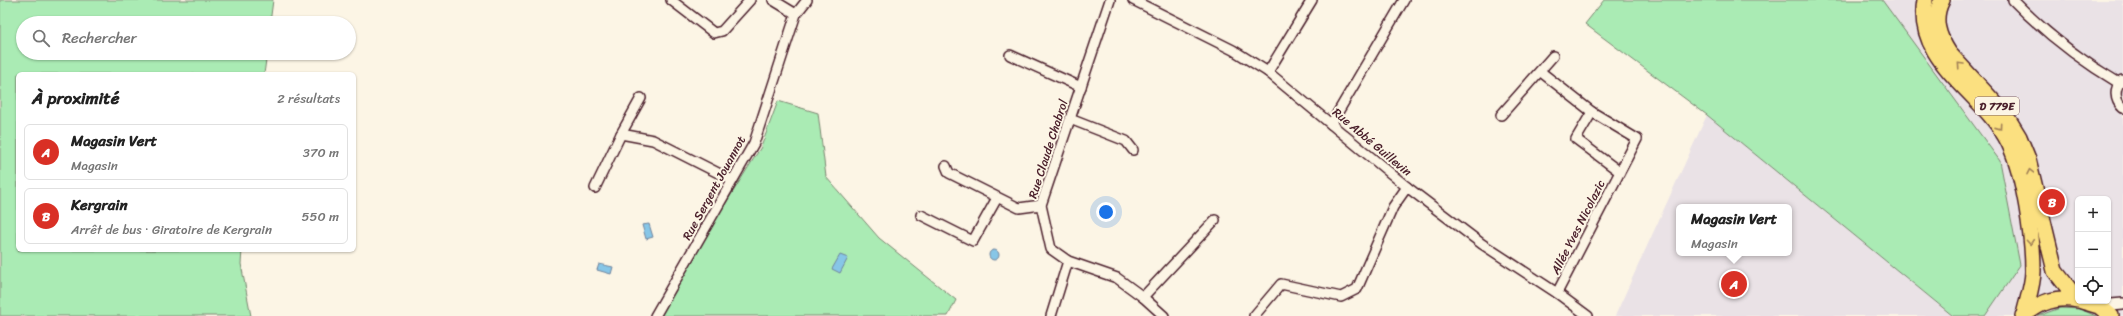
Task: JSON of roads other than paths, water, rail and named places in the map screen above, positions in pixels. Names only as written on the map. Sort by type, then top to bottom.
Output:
[{"type":"main road","name":"D 779E","points":[[1925,0],[1922,16],[1931,48],[2000,127],[2016,161],[2030,233],[2033,272],[2023,316]]},
{"type":"main road","name":"D 779E","points":[[1942,0],[1936,20],[1941,42],[2008,119],[2019,137],[2028,159],[2055,271],[2075,295]]},
{"type":"main road","points":[[2023,316],[2037,306],[2052,299],[2075,300]]},
{"type":"main road","points":[[2092,304],[2099,306],[2111,316]]},
{"type":"street","points":[[672,0],[714,33],[722,31],[750,0]]},
{"type":"street","points":[[773,0],[796,14]]},
{"type":"street","name":"Rue Sergent Jouannot","points":[[655,316],[754,143],[796,14],[807,0]]},
{"type":"street","name":"Rue Claude Chabrol","points":[[1110,0],[1041,205],[1051,249],[1068,261],[1117,278],[1143,297],[1164,316]]},
{"type":"street","name":"Rue Abbé Guillevin","points":[[1133,0],[1233,50],[1268,72],[1407,187],[1482,244],[1557,293],[1588,316]]},
{"type":"street","points":[[1268,72],[1312,0]]},
{"type":"street","points":[[1331,124],[1404,0]]},
{"type":"street","points":[[2013,0],[2047,34],[2082,61],[2121,81],[2116,95],[2117,100],[2123,108]]},
{"type":"street","points":[[1010,55],[1081,87]]},
{"type":"street","points":[[1501,115],[1554,56]]},
{"type":"street","points":[[1541,72],[1592,112]]},
{"type":"street","points":[[595,188],[621,134],[641,98]]},
{"type":"street","name":"Allée Yves Nicolazic","points":[[1557,293],[1637,140],[1592,112],[1576,139],[1620,172]]},
{"type":"street","points":[[1070,119],[1126,141],[1133,150]]},
{"type":"street","points":[[621,134],[653,140],[732,180]]},
{"type":"street","points":[[946,166],[949,173],[1019,208],[1041,205]]},
{"type":"street","points":[[1259,314],[1281,284],[1341,297],[1357,289],[1393,207],[1407,187]]},
{"type":"street","points":[[921,215],[972,241],[997,198]]},
{"type":"street","points":[[1143,297],[1215,220]]},
{"type":"street","points":[[1051,316],[1068,261]]},
{"type":"street","points":[[2099,306],[2123,304]]},
{"type":"water","points":[[649,224],[653,237],[646,239],[642,225]]},
{"type":"water","points":[[992,250],[996,250],[998,251],[998,259],[992,260],[989,257],[989,253]]},
{"type":"water","points":[[840,255],[848,258],[840,273],[832,269]]},
{"type":"water","points":[[599,264],[613,267],[611,274],[597,270]]},
{"type":"place","name":"Kergrain","points":[[2052,202]]},
{"type":"place","name":"Magasin Vert","points":[[1734,284]]}]
